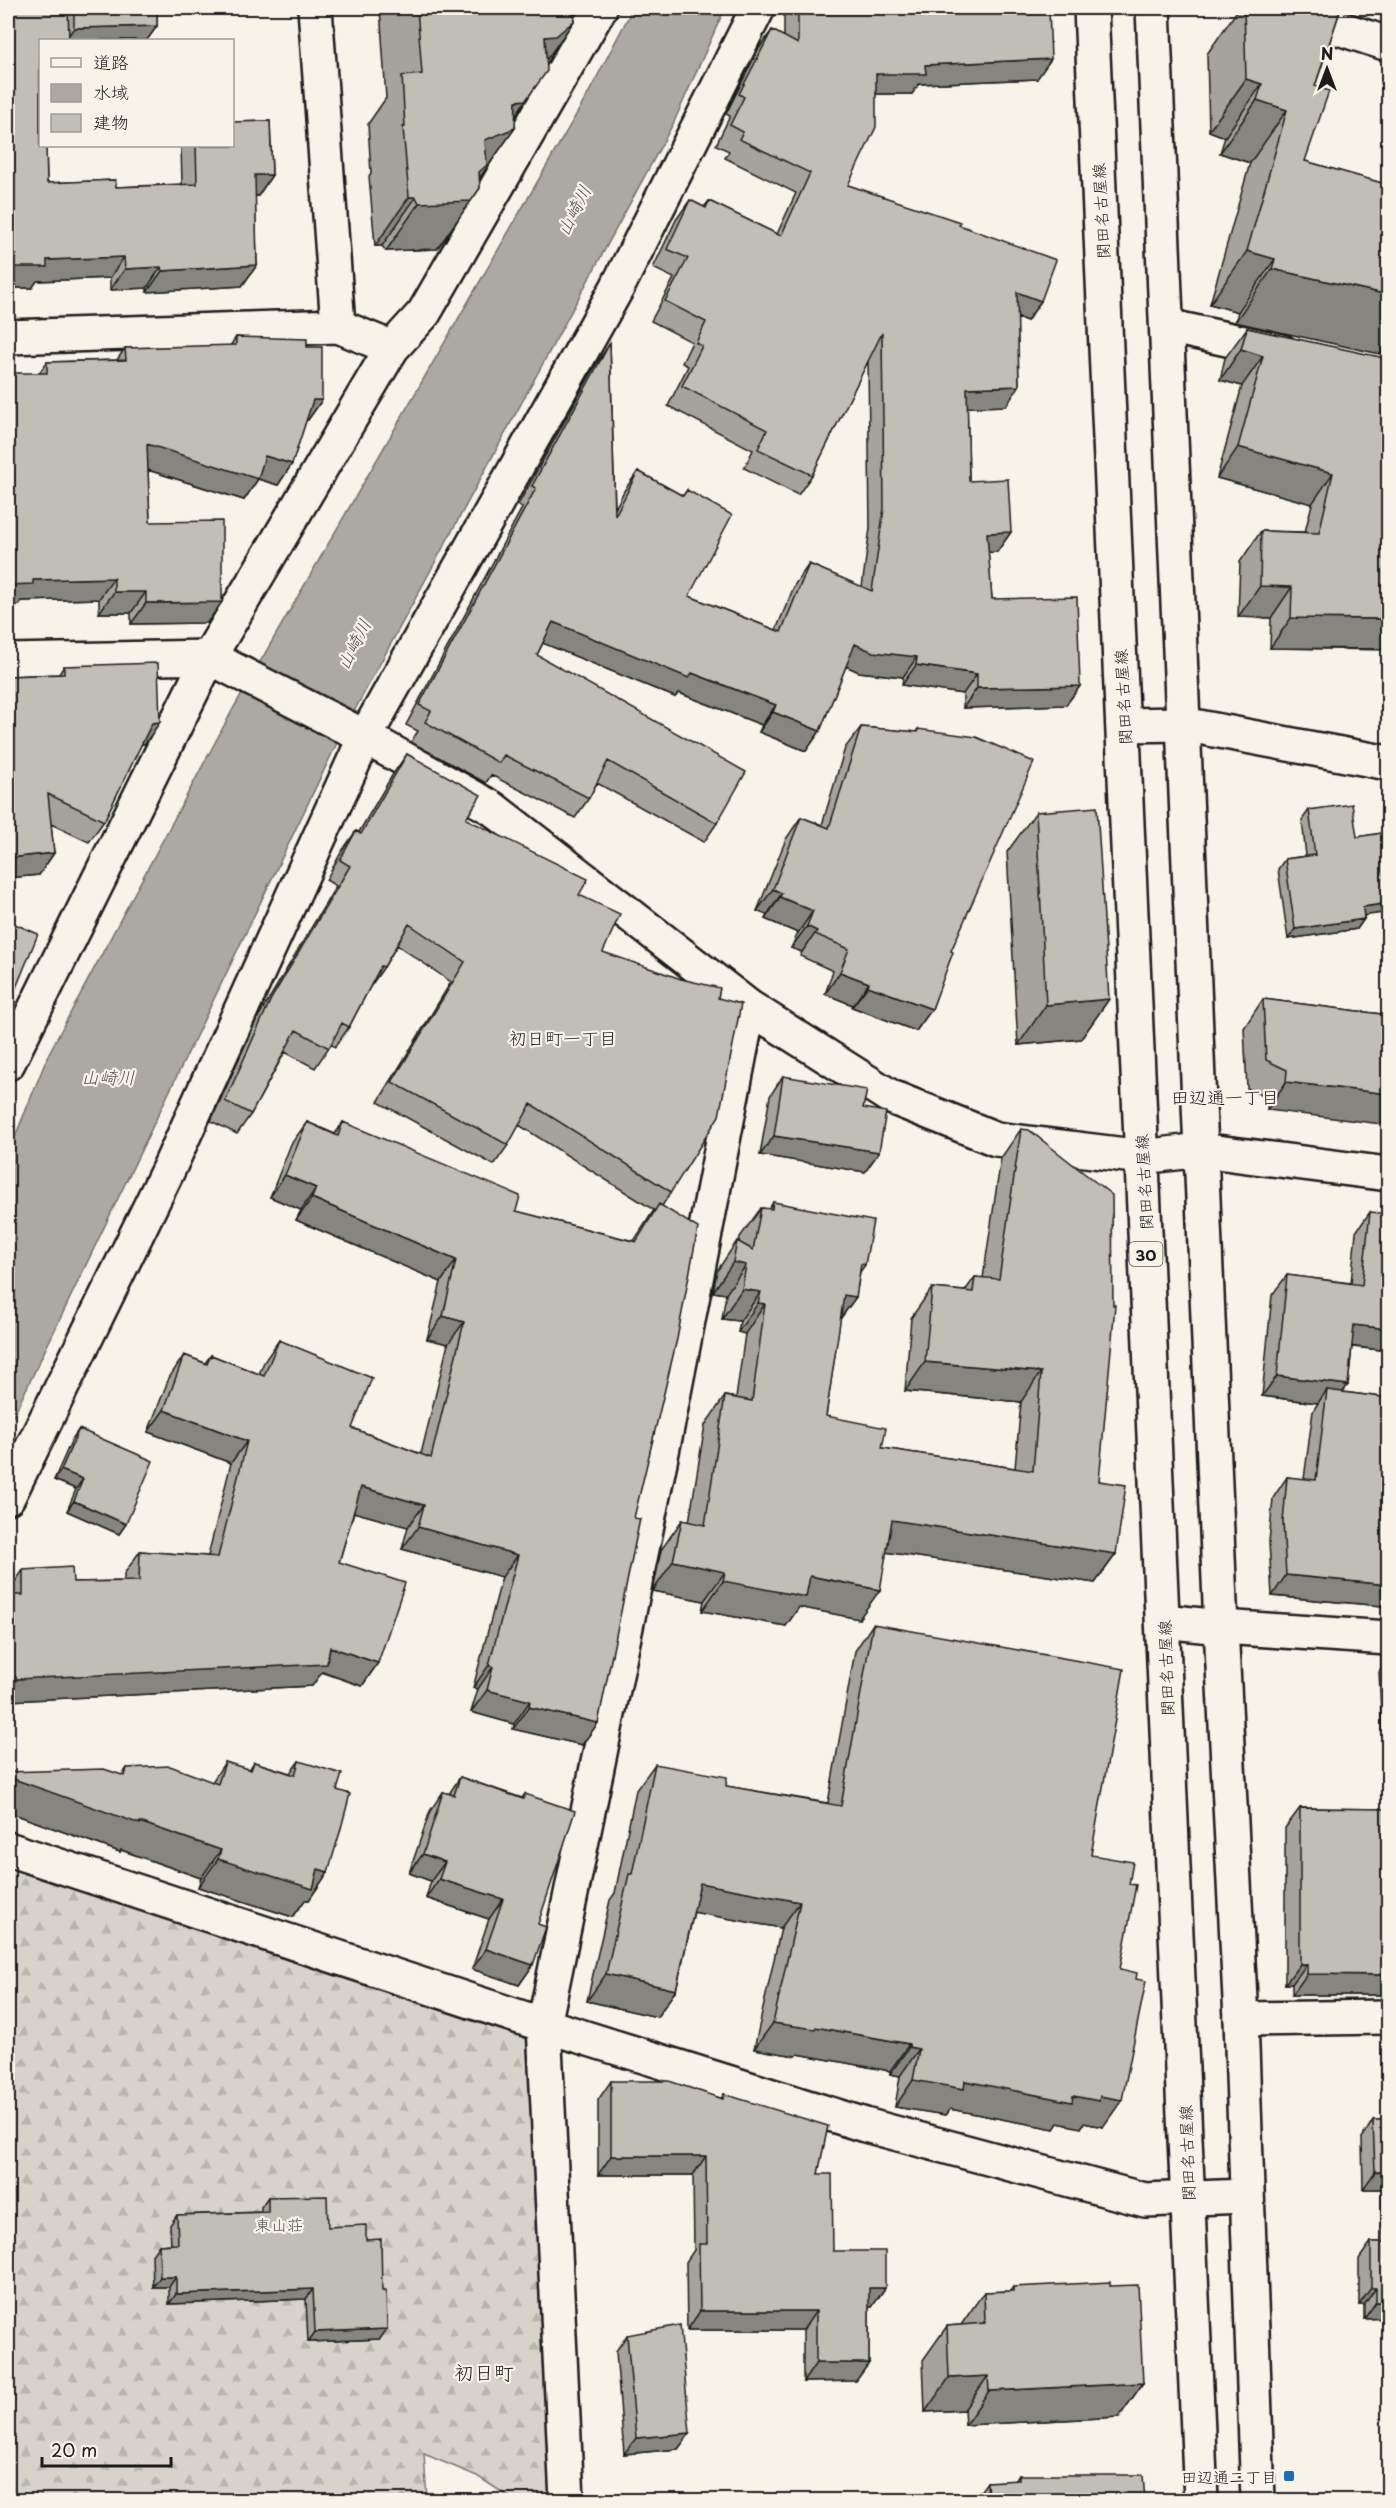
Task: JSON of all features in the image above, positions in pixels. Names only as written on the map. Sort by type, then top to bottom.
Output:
[{"type":"street","points":[[315,8],[338,326]]},
{"type":"street","points":[[8,1063],[209,657],[392,348],[424,313],[600,8]]},
{"type":"street","points":[[8,1497],[170,1166],[359,734],[617,288],[758,8]]},
{"type":"street","name":"関田名古屋線","points":[[1091,8],[1201,2500]]},
{"type":"street","points":[[1153,8],[1221,1627],[1241,2019],[1245,2196],[1258,2500]]},
{"type":"street","points":[[1277,8],[1389,44]]},
{"type":"street","points":[[8,337],[338,326],[392,348]]},
{"type":"street","points":[[1167,326],[1307,357]]},
{"type":"street","points":[[8,661],[209,657],[359,734],[492,808],[749,1007],[891,1097],[996,1139],[1142,1157],[1202,1150],[1389,1174]]},
{"type":"street","points":[[1123,725],[1183,724],[1389,763]]},
{"type":"street","points":[[567,2500],[544,2025],[670,1413],[749,1007]]},
{"type":"street","points":[[1163,1621],[1389,1638]]},
{"type":"street","points":[[8,1849],[544,2025],[865,2125],[1144,2200],[1245,2196]]},
{"type":"street","points":[[1241,2019],[1389,2018]]},
{"type":"green space","name":"東山荘","points":[[8,1849],[544,2025],[567,2500],[514,2500],[477,2476],[424,2454],[427,2500],[8,2500]]},
{"type":"water","name":"山崎川","points":[[633,8],[725,8],[673,124],[338,741],[8,1427],[8,1154],[49,1053],[234,707],[587,96]]},
{"type":"building","points":[[68,8],[69,39],[39,39],[39,147],[46,147],[47,183],[115,180],[116,187],[197,184],[196,147],[234,147],[234,122],[270,121],[272,175],[255,175],[257,265],[162,271],[161,267],[125,269],[124,257],[47,260],[47,267],[8,267],[8,9]]},
{"type":"building","points":[[74,8],[157,8],[157,26],[74,28]]},
{"type":"building","points":[[417,8],[573,8],[574,21],[556,36],[545,37],[547,71],[526,100],[516,101],[515,128],[485,140],[487,165],[479,172],[480,188],[471,201],[419,203],[416,197],[409,197],[403,127],[405,127],[402,76],[422,74]]},
{"type":"building","points":[[798,8],[1049,8],[1051,59],[925,65],[926,74],[876,74],[876,127],[848,185],[960,222],[959,225],[1056,260],[1041,301],[1017,292],[1019,386],[967,388],[969,481],[1008,479],[1011,532],[987,533],[992,599],[1077,597],[1080,686],[977,688],[977,674],[916,665],[917,657],[873,652],[855,644],[820,731],[773,712],[776,705],[692,673],[689,678],[553,622],[537,655],[746,772],[717,823],[608,761],[589,798],[504,755],[499,763],[425,722],[431,711],[419,705],[536,488],[532,486],[610,343],[615,516],[638,471],[683,496],[687,490],[732,515],[689,596],[781,632],[809,564],[872,591],[884,508],[882,333],[812,475],[758,449],[767,430],[682,386],[702,346],[696,343],[706,322],[665,301],[688,258],[667,249],[690,200],[706,208],[709,201],[781,236],[810,173],[739,139],[743,132],[730,125],[744,97],[739,94],[772,30],[798,44]]},
{"type":"building","points":[[1244,8],[1268,10],[1269,8],[1341,8],[1315,86],[1329,91],[1305,161],[1389,185],[1389,295],[1272,269],[1275,259],[1247,251],[1287,110],[1257,100],[1262,84],[1246,79]]},
{"type":"building","points":[[1247,328],[1389,359],[1389,619],[1291,618],[1292,587],[1260,586],[1261,531],[1319,533],[1333,473],[1238,447],[1263,356],[1241,349]]},
{"type":"building","points":[[236,337],[307,339],[307,347],[322,347],[322,400],[313,400],[292,464],[265,456],[258,479],[147,444],[150,522],[222,521],[222,602],[146,603],[146,592],[114,592],[114,578],[33,580],[33,584],[8,585],[8,373],[47,373],[47,362],[126,360],[125,348],[236,345]]},
{"type":"building","points":[[158,663],[160,722],[152,723],[104,821],[48,794],[54,853],[8,858],[8,676],[64,674],[64,666]]},
{"type":"building","points":[[861,727],[918,732],[918,729],[976,737],[1034,762],[951,951],[953,952],[932,1009],[868,986],[869,983],[840,972],[849,949],[815,934],[817,931],[807,926],[813,911],[780,897],[782,893],[773,889],[801,817],[829,828]]},
{"type":"building","points":[[407,754],[481,795],[466,819],[588,879],[579,895],[620,914],[603,952],[681,979],[720,988],[718,998],[741,1004],[719,1116],[671,1192],[531,1104],[508,1145],[392,1082],[465,962],[409,924],[384,967],[381,966],[349,1027],[342,1023],[329,1048],[296,1030],[251,1114],[225,1101],[271,999],[350,866],[340,860],[356,831],[361,834]]},
{"type":"building","points":[[1352,804],[1357,837],[1389,832],[1389,903],[1363,907],[1364,919],[1295,929],[1285,859],[1315,855],[1309,810]]},
{"type":"building","points":[[1097,807],[1109,999],[1046,1005],[1036,812]]},
{"type":"building","points":[[8,921],[38,934],[13,995],[8,993]]},
{"type":"building","points":[[1263,999],[1389,1015],[1389,1094],[1286,1082],[1287,1070],[1266,1060]]},
{"type":"building","points":[[783,1076],[867,1090],[863,1108],[886,1112],[879,1152],[774,1136]]},
{"type":"building","points":[[307,1122],[338,1136],[343,1122],[520,1196],[516,1211],[636,1242],[659,1204],[698,1228],[677,1339],[634,1518],[640,1519],[598,1723],[529,1707],[530,1701],[487,1690],[493,1667],[489,1665],[518,1555],[418,1527],[424,1505],[361,1487],[339,1562],[405,1583],[378,1663],[330,1647],[327,1664],[17,1679],[8,1666],[8,1617],[11,1617],[13,1595],[23,1595],[23,1570],[72,1567],[73,1582],[139,1581],[140,1551],[218,1557],[247,1441],[164,1410],[184,1355],[207,1364],[211,1355],[264,1376],[279,1340],[372,1378],[352,1428],[431,1458],[464,1322],[443,1316],[456,1260],[312,1198],[316,1188],[285,1175]]},
{"type":"building","points":[[1021,1129],[1029,1130],[1112,1195],[1113,1305],[1115,1305],[1099,1481],[1126,1485],[1116,1554],[892,1520],[880,1590],[810,1576],[806,1597],[723,1581],[725,1572],[673,1561],[682,1520],[705,1525],[725,1396],[752,1401],[765,1304],[758,1303],[761,1292],[742,1289],[746,1265],[733,1262],[737,1241],[753,1250],[761,1208],[772,1209],[773,1202],[873,1221],[865,1265],[861,1264],[856,1297],[844,1295],[826,1416],[886,1428],[882,1448],[1033,1471],[1041,1372],[925,1362],[932,1288],[973,1292],[975,1277],[999,1279]]},
{"type":"building","points":[[1370,1212],[1389,1214],[1389,1329],[1354,1325],[1348,1385],[1277,1376],[1287,1275],[1362,1285]]},
{"type":"building","points":[[1327,1390],[1389,1398],[1389,1585],[1286,1575],[1283,1522],[1287,1477],[1316,1480]]},
{"type":"building","points":[[79,1429],[153,1461],[126,1524],[74,1501],[83,1479],[61,1470]]},
{"type":"building","points":[[873,1624],[1124,1669],[1091,1855],[1133,1862],[1129,1884],[1136,1885],[1120,1969],[1137,1973],[1136,1979],[1146,1981],[1122,2100],[1100,2096],[1099,2101],[1073,2096],[1072,2102],[965,2081],[964,2089],[913,2080],[919,2049],[909,2047],[909,2044],[816,2027],[815,2029],[773,2023],[800,1902],[700,1883],[676,1990],[606,1974],[629,1874],[632,1874],[655,1764],[727,1777],[726,1786],[841,1806]]},
{"type":"building","points":[[299,1761],[342,1774],[337,1790],[350,1794],[328,1872],[318,1869],[313,1889],[218,1859],[221,1850],[8,1777],[8,1772],[104,1769],[125,1776],[127,1768],[170,1766],[218,1784],[225,1762],[251,1770],[254,1762],[295,1775]]},
{"type":"building","points":[[460,1777],[523,1799],[525,1794],[575,1811],[538,1924],[546,1927],[533,1965],[486,1949],[503,1899],[439,1879],[445,1862],[423,1854],[443,1792],[454,1795]]},
{"type":"building","points":[[1300,1808],[1389,1809],[1389,1975],[1307,1974],[1307,1964],[1300,1964]]},
{"type":"building","points":[[611,2081],[669,2081],[723,2099],[724,2094],[828,2126],[818,2174],[832,2174],[833,2251],[885,2251],[885,2288],[869,2288],[869,2363],[816,2363],[816,2311],[700,2311],[699,2244],[707,2244],[706,2156],[611,2156]]},
{"type":"building","points":[[1373,2120],[1389,2120],[1389,2172],[1375,2172]]},
{"type":"building","points":[[327,2196],[328,2227],[366,2225],[366,2240],[381,2239],[382,2291],[386,2291],[387,2329],[315,2332],[313,2289],[176,2294],[176,2277],[160,2277],[159,2245],[178,2244],[177,2215],[268,2212],[268,2197]]},
{"type":"building","points":[[1371,2242],[1389,2242],[1389,2302],[1376,2302],[1376,2288],[1371,2288]]},
{"type":"building","points":[[1110,2282],[1110,2286],[1138,2285],[1143,2383],[989,2391],[988,2376],[949,2378],[947,2326],[985,2323],[984,2292],[1013,2291],[1013,2287]]},
{"type":"building","points":[[680,2325],[690,2433],[636,2438],[627,2335]]},
{"type":"building","points":[[1019,2475],[1143,2475],[1145,2500],[988,2500],[987,2482],[1019,2480]]},
{"type":"building","points":[[692,2497],[692,2500],[625,2500]]},
{"type":"place","name":"田辺通二丁目","points":[[1289,2476]]},
{"type":"district","name":"初日町一丁目","points":[[563,1037]]},
{"type":"district","name":"田辺通一丁目","points":[[1225,1096]]},
{"type":"district","name":"初日町","points":[[484,2372]]}]
